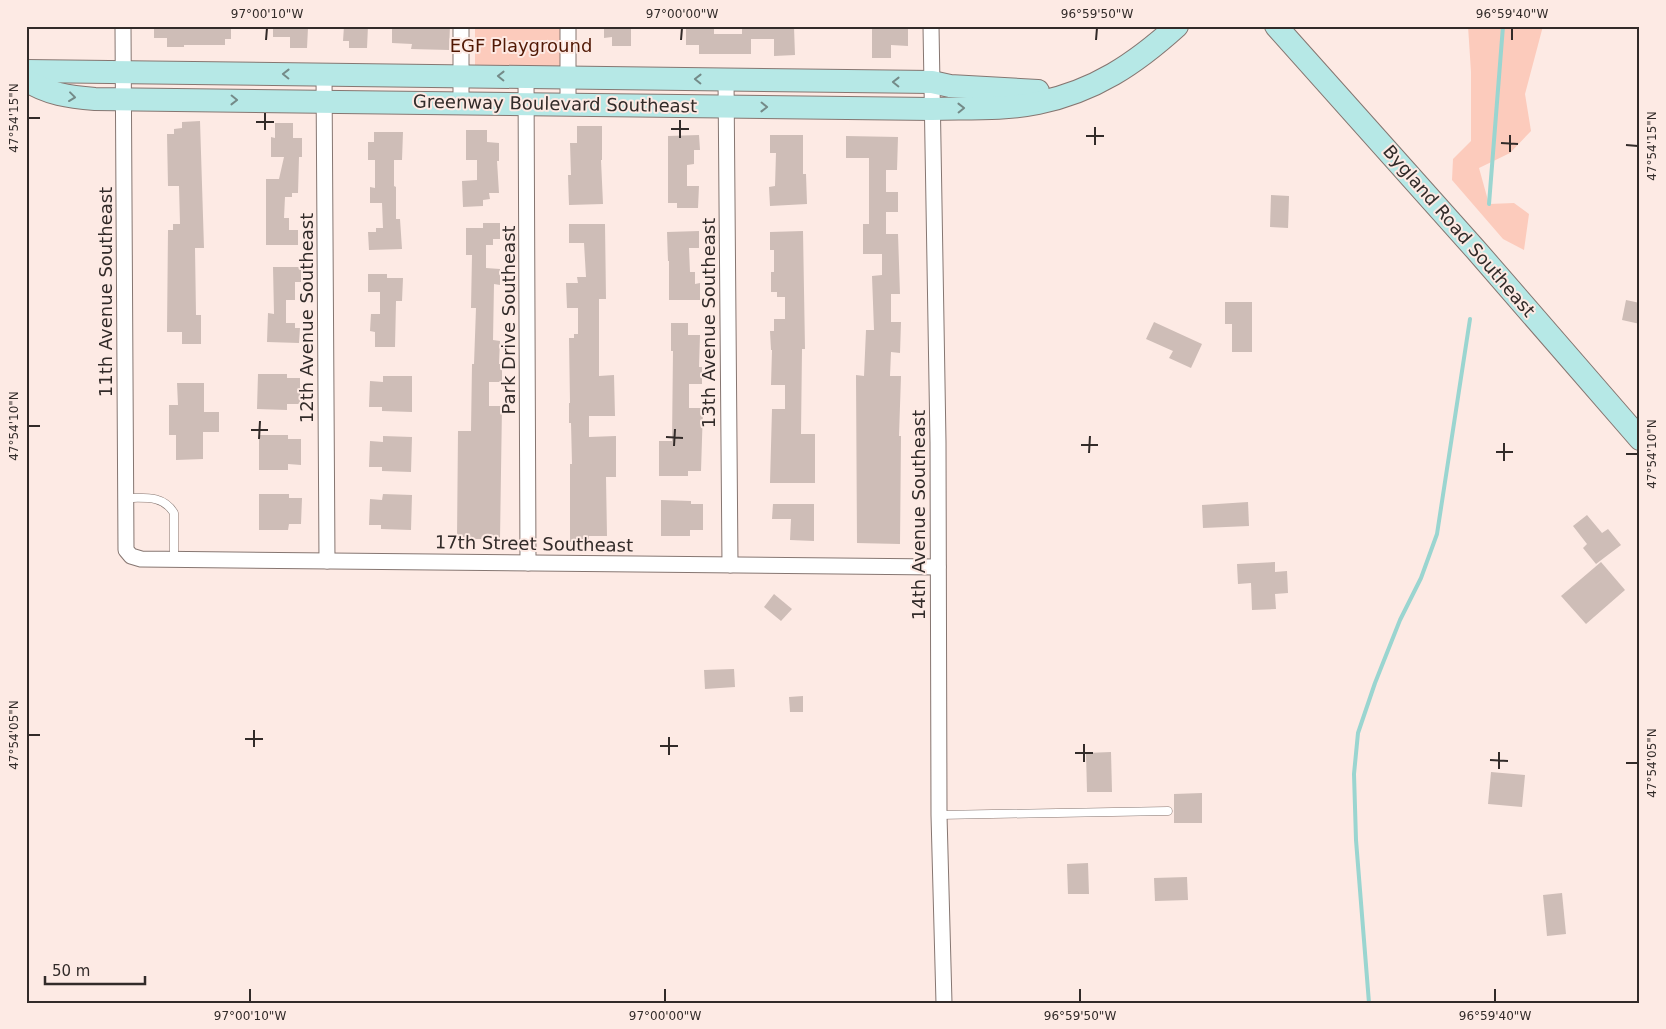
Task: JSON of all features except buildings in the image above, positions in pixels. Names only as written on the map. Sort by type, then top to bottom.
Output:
[{"type":"street","name":"11th Avenue Southeast","points":[[123,26],[126,550],[131,556]]},
{"type":"street","points":[[460,103],[461,26]]},
{"type":"street","points":[[568,26],[568,104]]},
{"type":"street","name":"14th Avenue Southeast","points":[[931,26],[938,442],[939,815],[944,1003]]},
{"type":"street","name":"Greenway Boulevard Southeast","points":[[26,80],[62,96],[95,99],[932,109],[996,108],[1038,103],[1084,89],[1113,76],[1134,63],[1177,26]]},
{"type":"street","name":"Bygland Road Southeast","points":[[1276,26],[1464,236],[1640,439]]},
{"type":"street","name":"Greenway Boulevard Southeast","points":[[26,71],[932,82],[950,86],[1006,90],[1058,91],[1084,89]]},
{"type":"street","name":"12th Avenue Southeast","points":[[324,74],[327,561]]},
{"type":"street","name":"Park Drive Southeast","points":[[526,77],[528,563]]},
{"type":"street","name":"13th Avenue Southeast","points":[[726,79],[730,566]]},
{"type":"street","name":"17th Street Southeast","points":[[131,556],[174,559],[938,567]]},
{"type":"lane","points":[[126,498],[152,498],[162,501],[171,507],[174,513],[174,559]]},
{"type":"lane","points":[[939,815],[1168,811]]},
{"type":"green space","name":"EGF Playground","points":[[475,26],[566,26],[566,67],[475,66]]},
{"type":"green space","points":[[1468,26],[1543,26],[1525,94],[1531,131],[1510,153],[1479,168],[1489,204],[1514,203],[1529,214],[1524,250],[1503,239],[1452,180],[1453,159],[1471,141],[1471,72]]},
{"type":"waterway","points":[[1489,204],[1503,26]]},
{"type":"waterway","points":[[1369,1003],[1356,840],[1354,774],[1358,733],[1400,620],[1421,578],[1437,534],[1470,319]]}]
